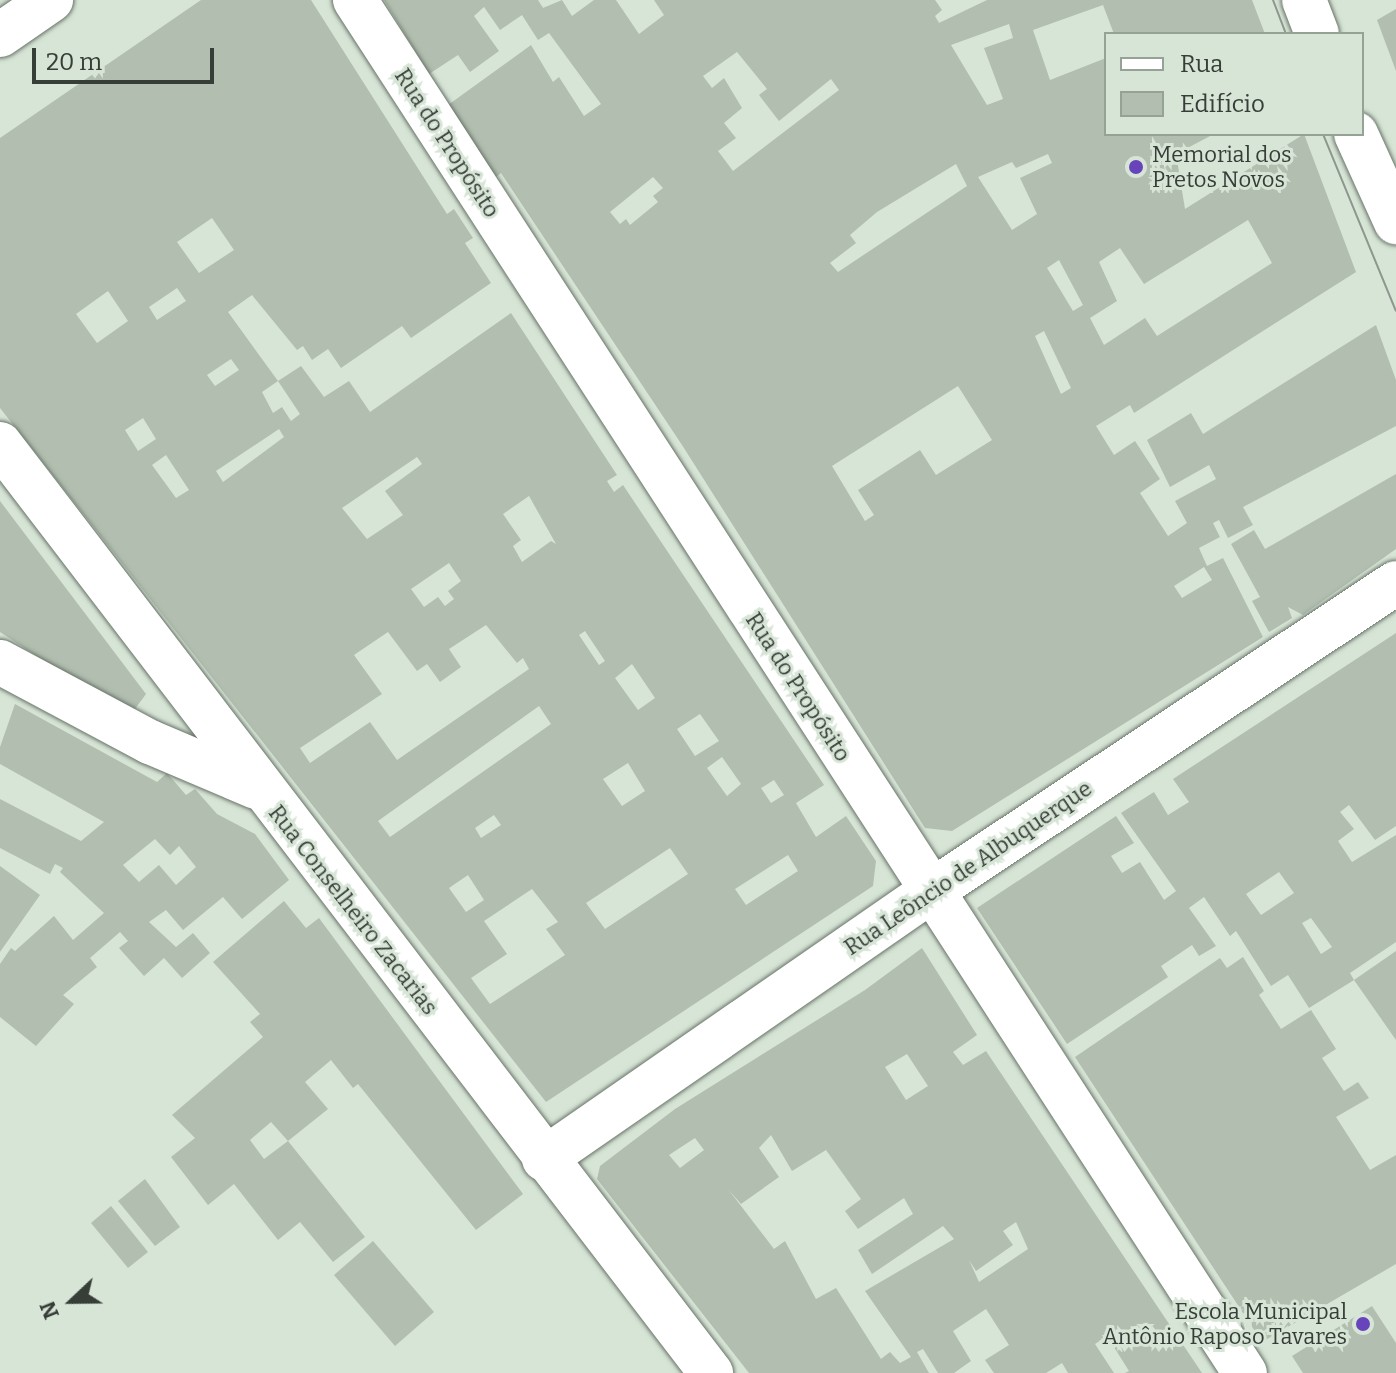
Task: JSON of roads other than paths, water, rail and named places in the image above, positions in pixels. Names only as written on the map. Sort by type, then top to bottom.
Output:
[{"type":"street","points":[[0,35],[51,0]]},
{"type":"street","name":"Rua do Propósito","points":[[355,0],[930,892],[1245,1373]]},
{"type":"street","points":[[1304,0],[1316,32]]},
{"type":"street","points":[[1357,136],[1396,222]]},
{"type":"street","name":"Rua Conselheiro Zacarias","points":[[0,444],[259,788],[711,1373]]},
{"type":"street","name":"Rua Leôncio de Albuquerque","points":[[544,1159],[930,892],[1396,583]]},
{"type":"street","points":[[0,662],[150,742],[259,788]]},
{"type":"tram line","points":[[1273,0],[1285,32]]},
{"type":"tram line","points":[[1324,136],[1396,311]]},
{"type":"place","name":"Memorial dos Pretos Novos","points":[[1136,167]]},
{"type":"place","name":"Escola Municipal Antônio Raposo Tavares","points":[[1363,1324]]}]
